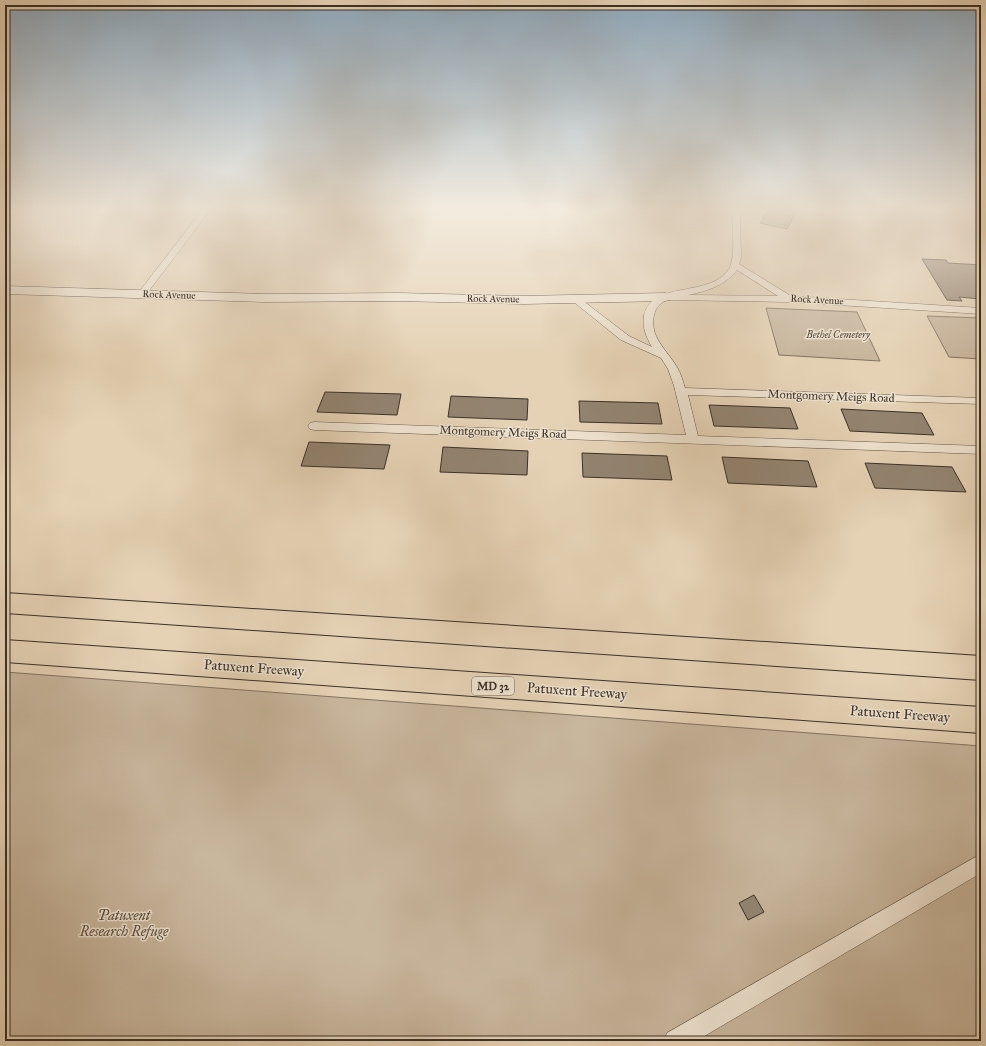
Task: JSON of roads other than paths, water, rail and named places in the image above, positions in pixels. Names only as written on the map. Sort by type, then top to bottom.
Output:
[{"type":"highway","points":[[5,603],[781,656],[981,668]]},
{"type":"highway","name":"Patuxent Freeway","points":[[5,651],[981,720]]},
{"type":"street","points":[[142,294],[170,258]]},
{"type":"street","points":[[693,439],[676,376],[648,330],[648,319],[655,302],[665,297],[699,289],[718,282],[731,273],[735,265],[736,258]]},
{"type":"street","points":[[735,265],[790,299]]},
{"type":"street","name":"Rock Avenue","points":[[5,290],[266,298],[398,297],[486,300],[665,297],[790,299],[981,311]]},
{"type":"street","points":[[575,299],[625,338],[666,358]]},
{"type":"street","name":"Montgomery Meigs Road","points":[[681,391],[981,401]]},
{"type":"street","name":"Montgomery Meigs Road","points":[[314,426],[981,450]]},
{"type":"street","points":[[675,1041],[981,863]]},
{"type":"park label","name":"Bethel Cemetery","points":[[838,335]]},
{"type":"park label","name":"Patuxent Research Refuge","points":[[124,924]]}]
